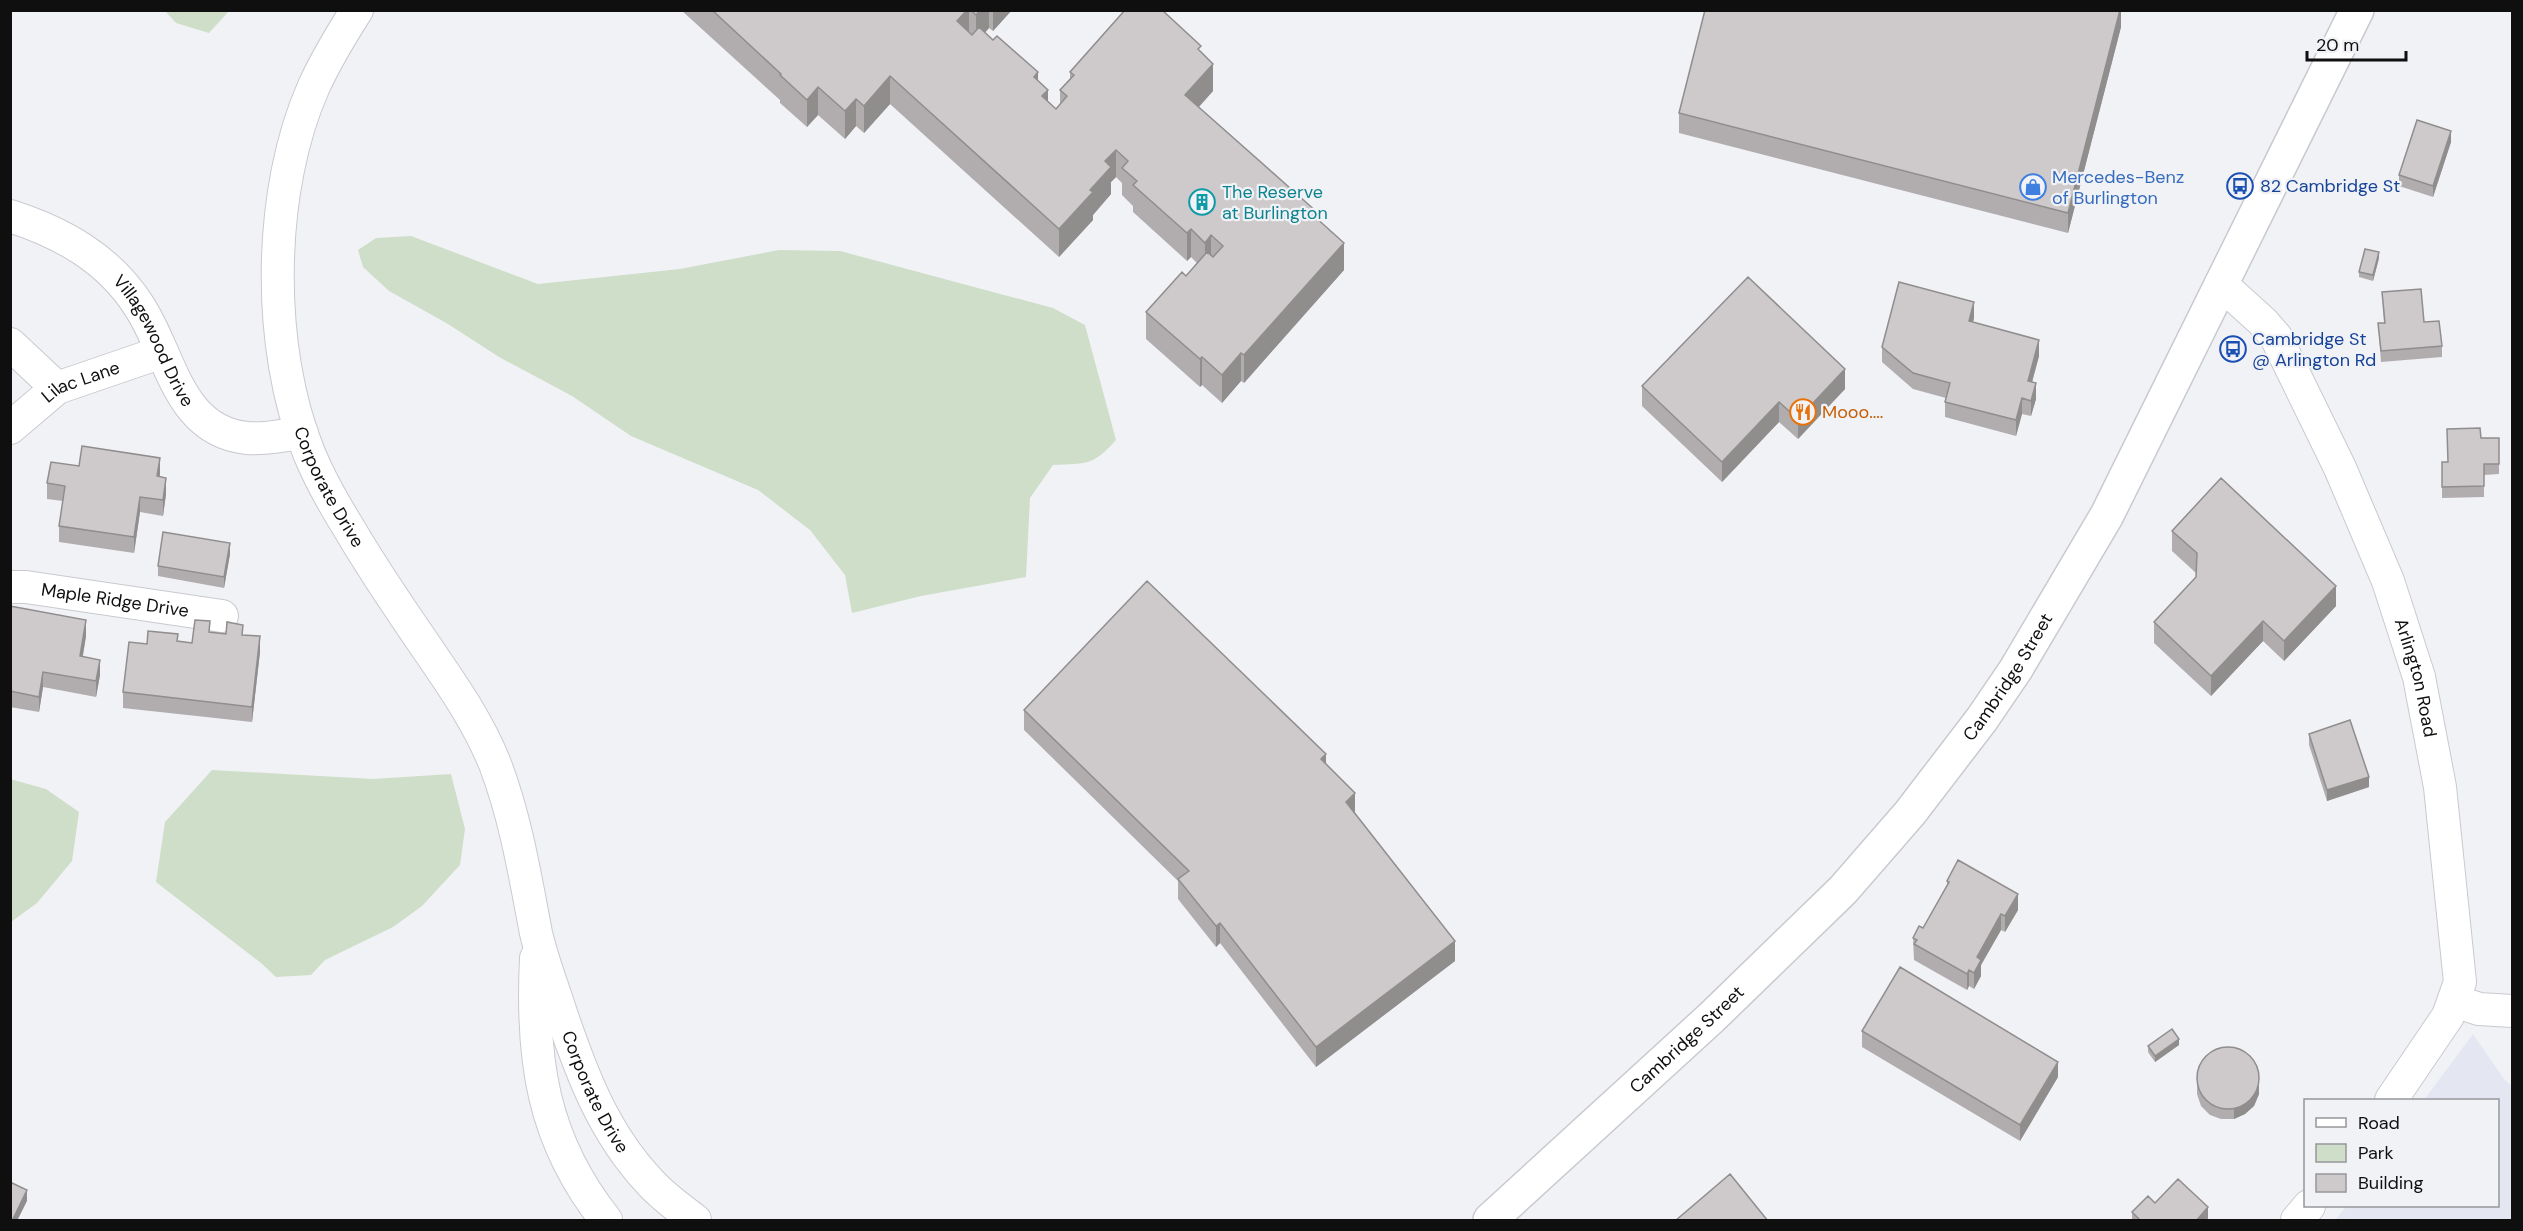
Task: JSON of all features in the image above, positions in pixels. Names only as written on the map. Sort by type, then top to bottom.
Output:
[{"type":"main road","name":"Cambridge Street","points":[[1490,1221],[1609,1113],[1808,925],[1866,865],[1952,760],[2016,669],[2107,515],[2356,10]]},
{"type":"street","name":"Corporate Drive","points":[[357,10],[312,89],[294,148],[282,202],[277,246],[278,293],[286,371],[302,433],[319,475],[349,530],[455,688],[483,736],[501,780],[516,829],[537,936],[577,1059],[599,1110],[610,1131],[649,1182],[695,1221]]},
{"type":"street","name":"Villagewood Drive","points":[[10,216],[38,225],[81,247],[117,278],[140,307],[186,403],[212,427],[236,437],[249,439],[302,433]]},
{"type":"street","name":"Arlington Road","points":[[2221,284],[2264,322],[2279,342],[2361,514],[2406,633],[2419,677],[2440,787],[2460,982],[2454,1001],[2438,1034],[2392,1099]]},
{"type":"street","points":[[10,344],[57,388]]},
{"type":"street","name":"Lilac Lane","points":[[10,428],[57,388],[162,351]]},
{"type":"street","name":"Maple Ridge Drive","points":[[10,587],[26,587],[222,616]]},
{"type":"street","name":"Corporate Drive","points":[[537,936],[534,1029],[542,1086],[558,1137],[571,1167],[606,1221]]},
{"type":"street","points":[[2454,1001],[2479,1009],[2512,1011]]},
{"type":"street","points":[[2297,1221],[2308,1207]]},
{"type":"shaded area","points":[[2473,1034],[2504,1079],[2512,1086],[2512,1220],[2335,1220],[2346,1207],[2499,1207],[2499,1099],[2425,1099]]},
{"type":"green space","points":[[165,11],[229,11],[209,33],[176,23]]},
{"type":"green space","points":[[411,236],[538,284],[680,269],[779,250],[840,251],[1053,308],[1085,325],[1116,440],[1101,455],[1088,462],[1053,465],[1030,498],[1026,577],[921,596],[852,613],[845,575],[810,530],[758,490],[631,436],[572,396],[499,357],[448,324],[389,291],[363,267],[358,250],[376,238]]},
{"type":"green space","points":[[212,770],[373,779],[451,774],[465,829],[460,865],[422,906],[393,927],[325,960],[311,975],[276,977],[156,882],[165,822]]},
{"type":"green space","points":[[10,779],[46,789],[79,812],[72,861],[37,903],[11,922]]},
{"type":"building","name":"The Reserve at Burlington","points":[[712,10],[967,10],[957,21],[972,35],[979,27],[993,40],[997,36],[1038,72],[1034,77],[1048,90],[1042,96],[1056,109],[1067,96],[1060,90],[1074,75],[1070,72],[1125,10],[1162,10],[1201,46],[1198,49],[1213,64],[1185,95],[1317,212],[1314,216],[1344,243],[1244,355],[1241,353],[1222,375],[1146,312],[1182,272],[1186,276],[1207,252],[1213,257],[1223,246],[1211,235],[1205,243],[1191,229],[1187,233],[1133,185],[1137,181],[1122,168],[1128,161],[1116,150],[1105,161],[1111,167],[1090,190],[1093,192],[1059,229],[890,76],[864,106],[856,99],[845,111],[818,87],[807,100]]},
{"type":"building","points":[[1705,10],[2120,10],[2068,213],[1679,113]]},
{"type":"building","points":[[2417,120],[2451,131],[2433,186],[2399,175]]},
{"type":"building","points":[[2365,249],[2379,252],[2373,275],[2359,272]]},
{"type":"building","points":[[1748,277],[1845,369],[1798,419],[1779,402],[1722,462],[1642,386]]},
{"type":"building","points":[[1899,282],[1974,302],[1969,321],[2039,340],[2028,381],[2036,383],[2031,401],[2022,398],[2016,420],[1945,402],[1950,383],[1913,373],[1882,347]]},
{"type":"building","points":[[2421,289],[2424,322],[2439,321],[2442,346],[2381,351],[2378,323],[2385,323],[2382,292]]},
{"type":"building","points":[[2480,428],[2481,438],[2499,438],[2499,464],[2484,464],[2484,486],[2442,487],[2442,462],[2448,462],[2447,429]]},
{"type":"building","points":[[82,446],[160,458],[157,476],[166,478],[163,500],[140,497],[134,537],[59,526],[65,486],[47,483],[51,462],[79,466]]},
{"type":"building","points":[[2221,478],[2336,586],[2284,641],[2263,621],[2211,676],[2154,622],[2196,577],[2197,553],[2172,531]]},
{"type":"building","points":[[163,532],[230,543],[224,577],[158,566]]},
{"type":"building","points":[[1147,581],[1326,754],[1321,759],[1355,793],[1346,802],[1455,941],[1316,1047],[1220,923],[1216,926],[1178,879],[1189,871],[1024,710]]},
{"type":"building","points":[[10,606],[86,620],[80,656],[100,660],[96,681],[43,672],[39,697],[10,691]]},
{"type":"building","points":[[195,620],[210,621],[209,632],[226,634],[227,622],[243,625],[242,635],[260,636],[252,707],[123,692],[129,642],[147,644],[148,631],[178,634],[177,641],[192,643]]},
{"type":"building","points":[[2350,720],[2369,777],[2327,790],[2309,734]]},
{"type":"building","points":[[1958,860],[2018,894],[2005,916],[2001,914],[1977,957],[1981,960],[1974,973],[1969,970],[1967,974],[1914,944],[1917,940],[1913,938],[1919,926],[1923,928],[1949,882],[1947,881]]},
{"type":"building","points":[[1900,967],[2058,1062],[2020,1125],[1862,1031]]},
{"type":"building","points":[[2172,1029],[2179,1039],[2155,1056],[2148,1046]]},
{"type":"building","points":[[2228,1047],[2240,1049],[2250,1056],[2257,1066],[2259,1078],[2257,1090],[2250,1100],[2240,1107],[2228,1109],[2216,1107],[2206,1100],[2199,1090],[2197,1078],[2199,1066],[2206,1056],[2216,1049]]},
{"type":"building","points":[[1730,1174],[1768,1221],[1675,1221]]},
{"type":"building","points":[[2178,1179],[2208,1207],[2196,1221],[2141,1221],[2132,1212],[2148,1196],[2155,1203]]},
{"type":"building","points":[[10,1182],[27,1190],[12,1221],[10,1221]]},
{"type":"place","name":"82 Cambridge St","points":[[2240,186]]},
{"type":"place","name":"Mercedes-Benz of Burlington","points":[[2033,187]]},
{"type":"place","name":"The Reserve at Burlington","points":[[1202,202]]},
{"type":"place","name":"Cambridge St @ Arlington Rd","points":[[2233,349]]},
{"type":"place","name":"Mooo....","points":[[1803,412]]}]
